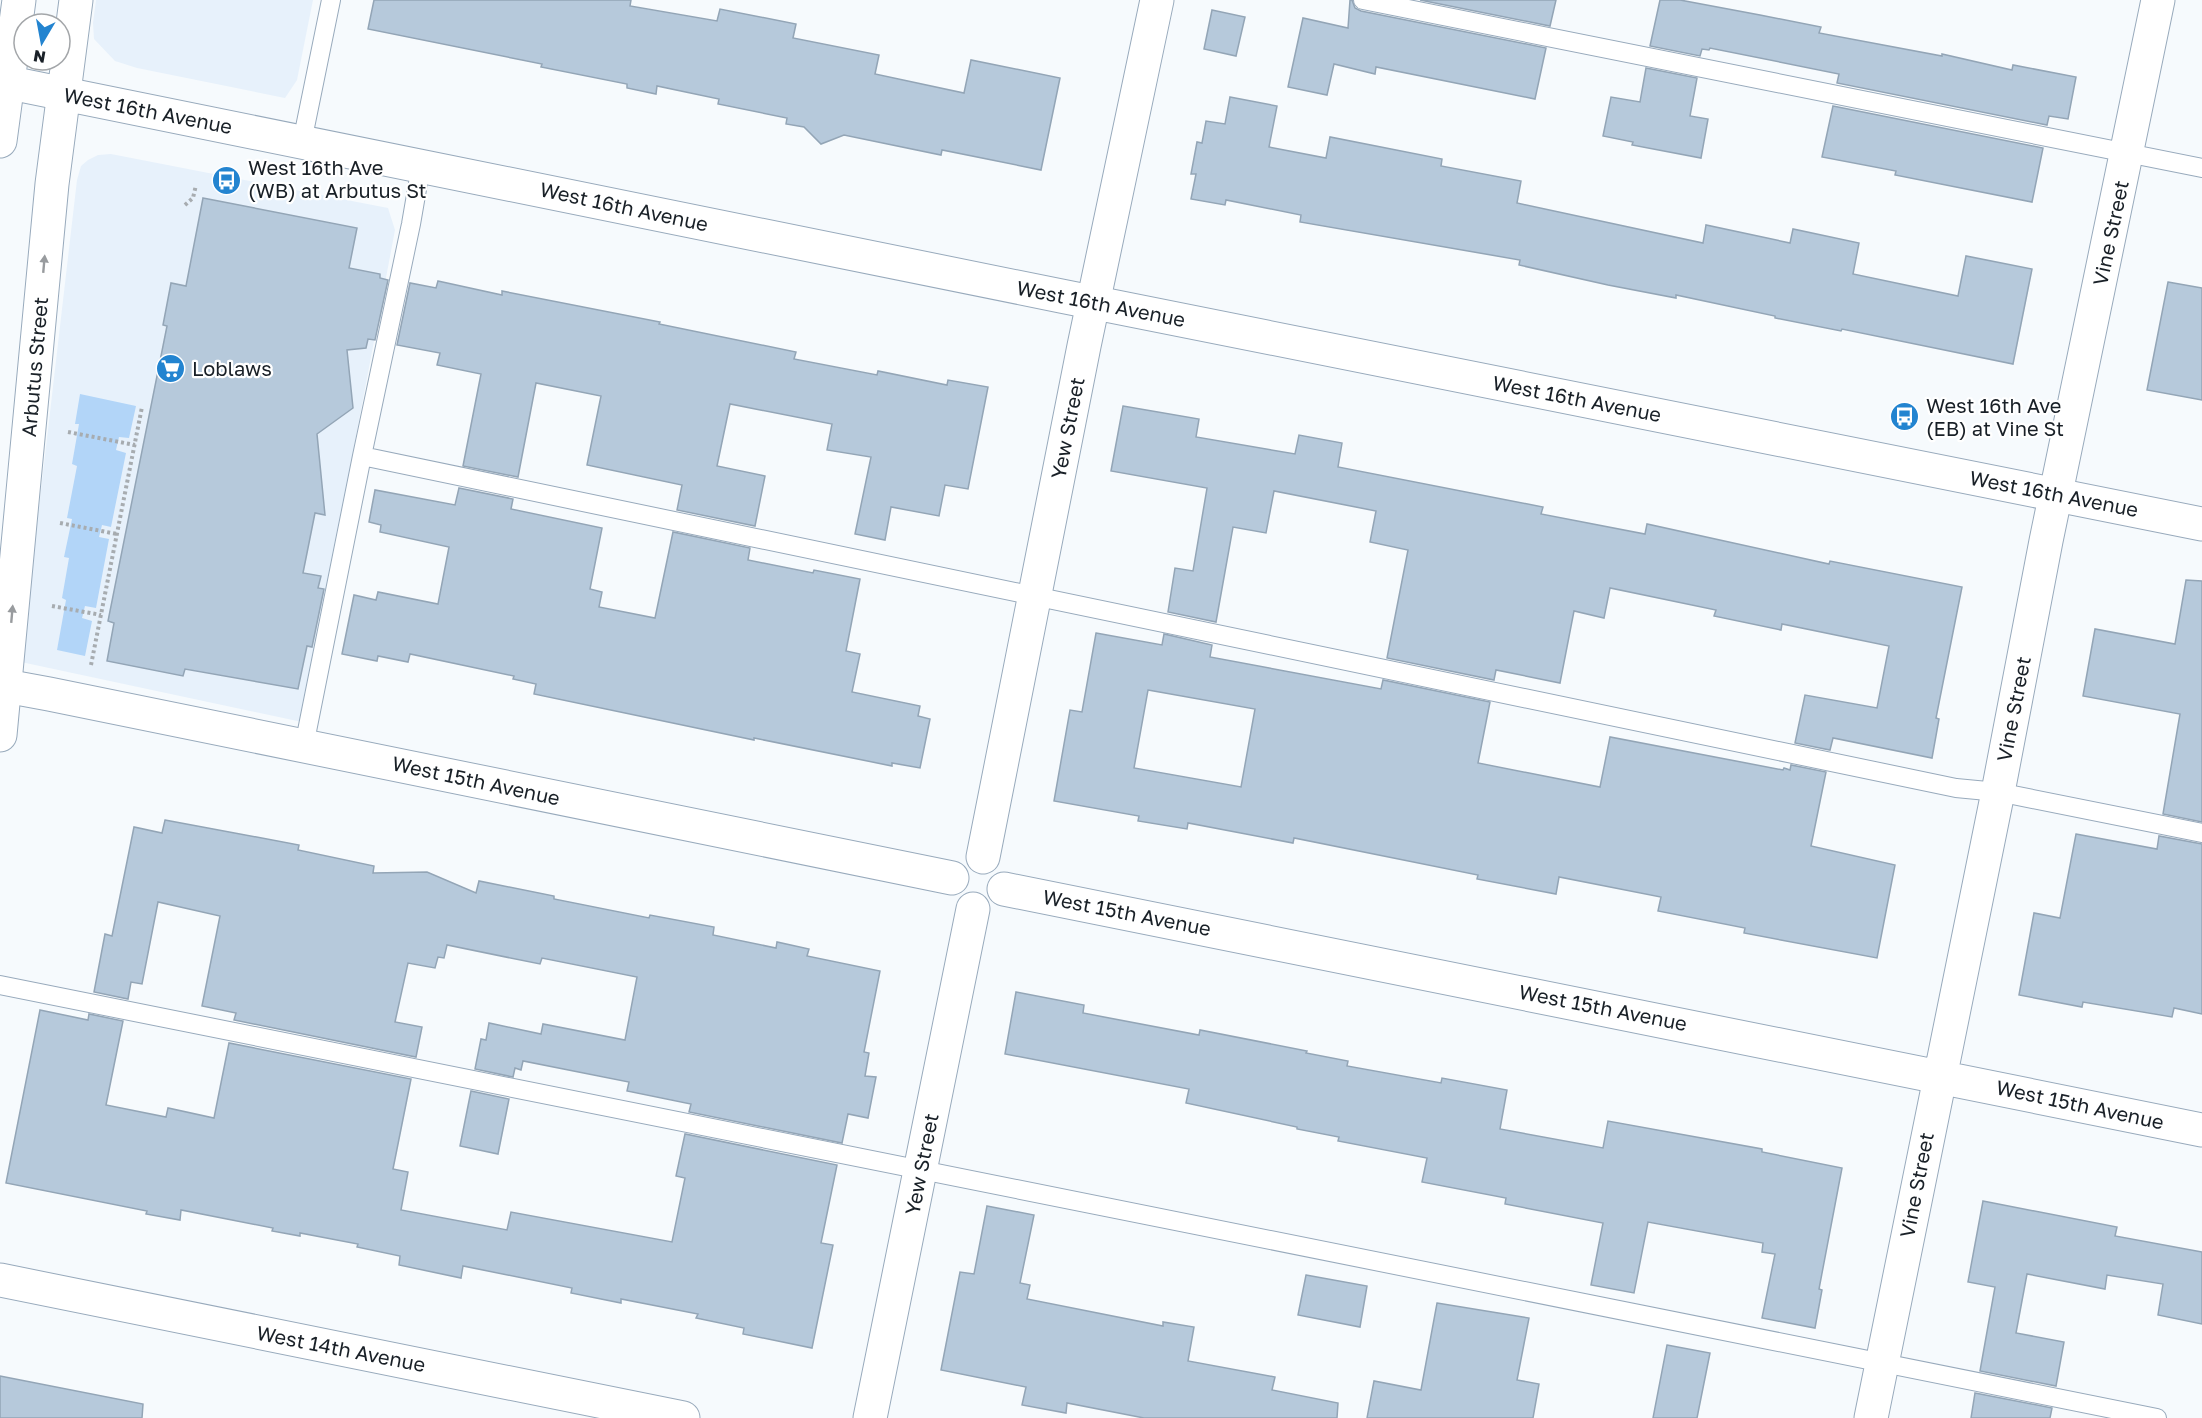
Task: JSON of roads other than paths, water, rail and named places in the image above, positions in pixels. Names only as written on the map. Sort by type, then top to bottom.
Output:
[{"type":"street","points":[[0,141],[4,82],[19,0]]},
{"type":"street","name":"Arbutus Street","points":[[0,735],[52,184],[76,0]]},
{"type":"street","name":"Yew Street","points":[[983,857],[1093,302],[1157,0]]},
{"type":"street","name":"Vine Street","points":[[1870,1418],[2158,0]]},
{"type":"street","name":"West 16th Avenue","points":[[4,82],[2202,524]]},
{"type":"street","name":"West 15th Avenue","points":[[3,686],[952,878]]},
{"type":"street","points":[[975,857],[983,857],[991,860],[1002,872],[1005,880],[1002,896],[990,908],[981,910],[973,909],[958,901],[952,886],[952,878],[961,864],[975,857]]},
{"type":"street","name":"West 15th Avenue","points":[[1004,889],[2202,1130]]},
{"type":"street","name":"Yew Street","points":[[870,1418],[973,909]]},
{"type":"street","name":"West 14th Avenue","points":[[0,1280],[683,1418]]},
{"type":"lane","points":[[302,142],[331,0]]},
{"type":"lane","points":[[1363,0],[2202,168]]},
{"type":"lane","points":[[304,746],[421,166]]},
{"type":"lane","points":[[362,456],[1956,788],[1998,792],[2202,832]]},
{"type":"lane","points":[[0,985],[2157,1418]]},
{"type":"place","name":"West 16th Ave (WB) at Arbutus St","points":[[227,180]]},
{"type":"place","name":"Loblaws","points":[[171,369]]},
{"type":"place","name":"West 16th Ave (EB) at Vine St","points":[[1905,417]]}]
